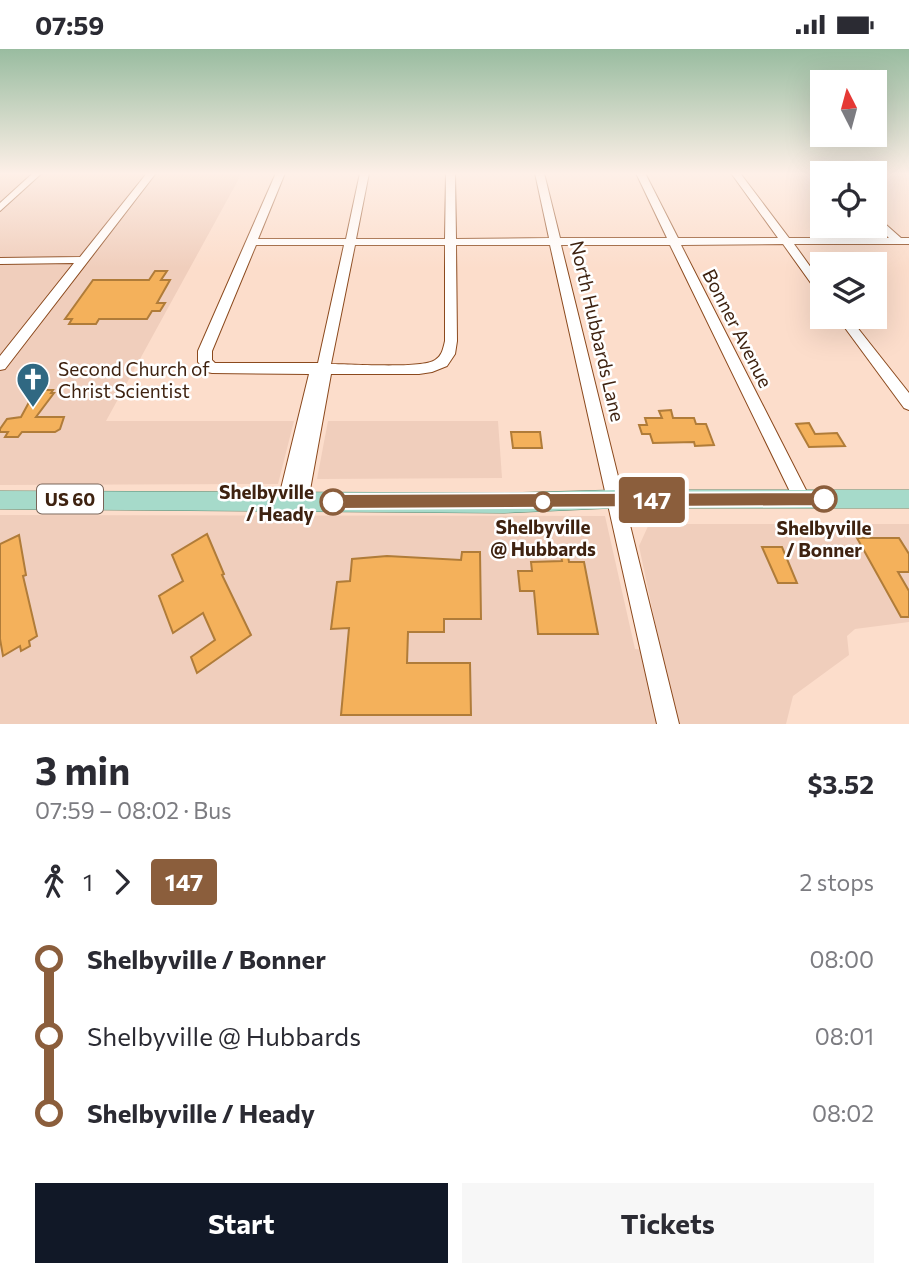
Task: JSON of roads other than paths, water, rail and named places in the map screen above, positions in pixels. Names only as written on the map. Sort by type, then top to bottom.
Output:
[{"type":"main road","name":"US 60","points":[[0,500],[504,503],[614,499],[909,499]]},
{"type":"street","points":[[0,365],[127,204]]},
{"type":"street","points":[[267,204],[205,351],[205,362],[212,368],[419,369],[441,364],[450,354],[451,341],[450,204]]},
{"type":"street","points":[[293,501],[314,377],[323,370],[359,204]]},
{"type":"street","name":"North Hubbards Lane","points":[[546,204],[668,724]]},
{"type":"street","name":"Bonner Avenue","points":[[656,204],[802,499]]},
{"type":"street","points":[[759,204],[810,274]]},
{"type":"street","points":[[887,228],[904,241]]},
{"type":"street","points":[[251,242],[904,241]]},
{"type":"street","points":[[0,261],[84,260]]},
{"type":"street","points":[[852,329],[909,404]]},
{"type":"place","name":"Second Church of Christ Scientist","points":[[33,409]]},
{"type":"place","name":"Shelbyville / Bonner","points":[[824,499]]},
{"type":"place","name":"Shelbyville / Heady","points":[[333,502]]},
{"type":"place","name":"Shelbyville @ Hubbards","points":[[543,502]]}]
